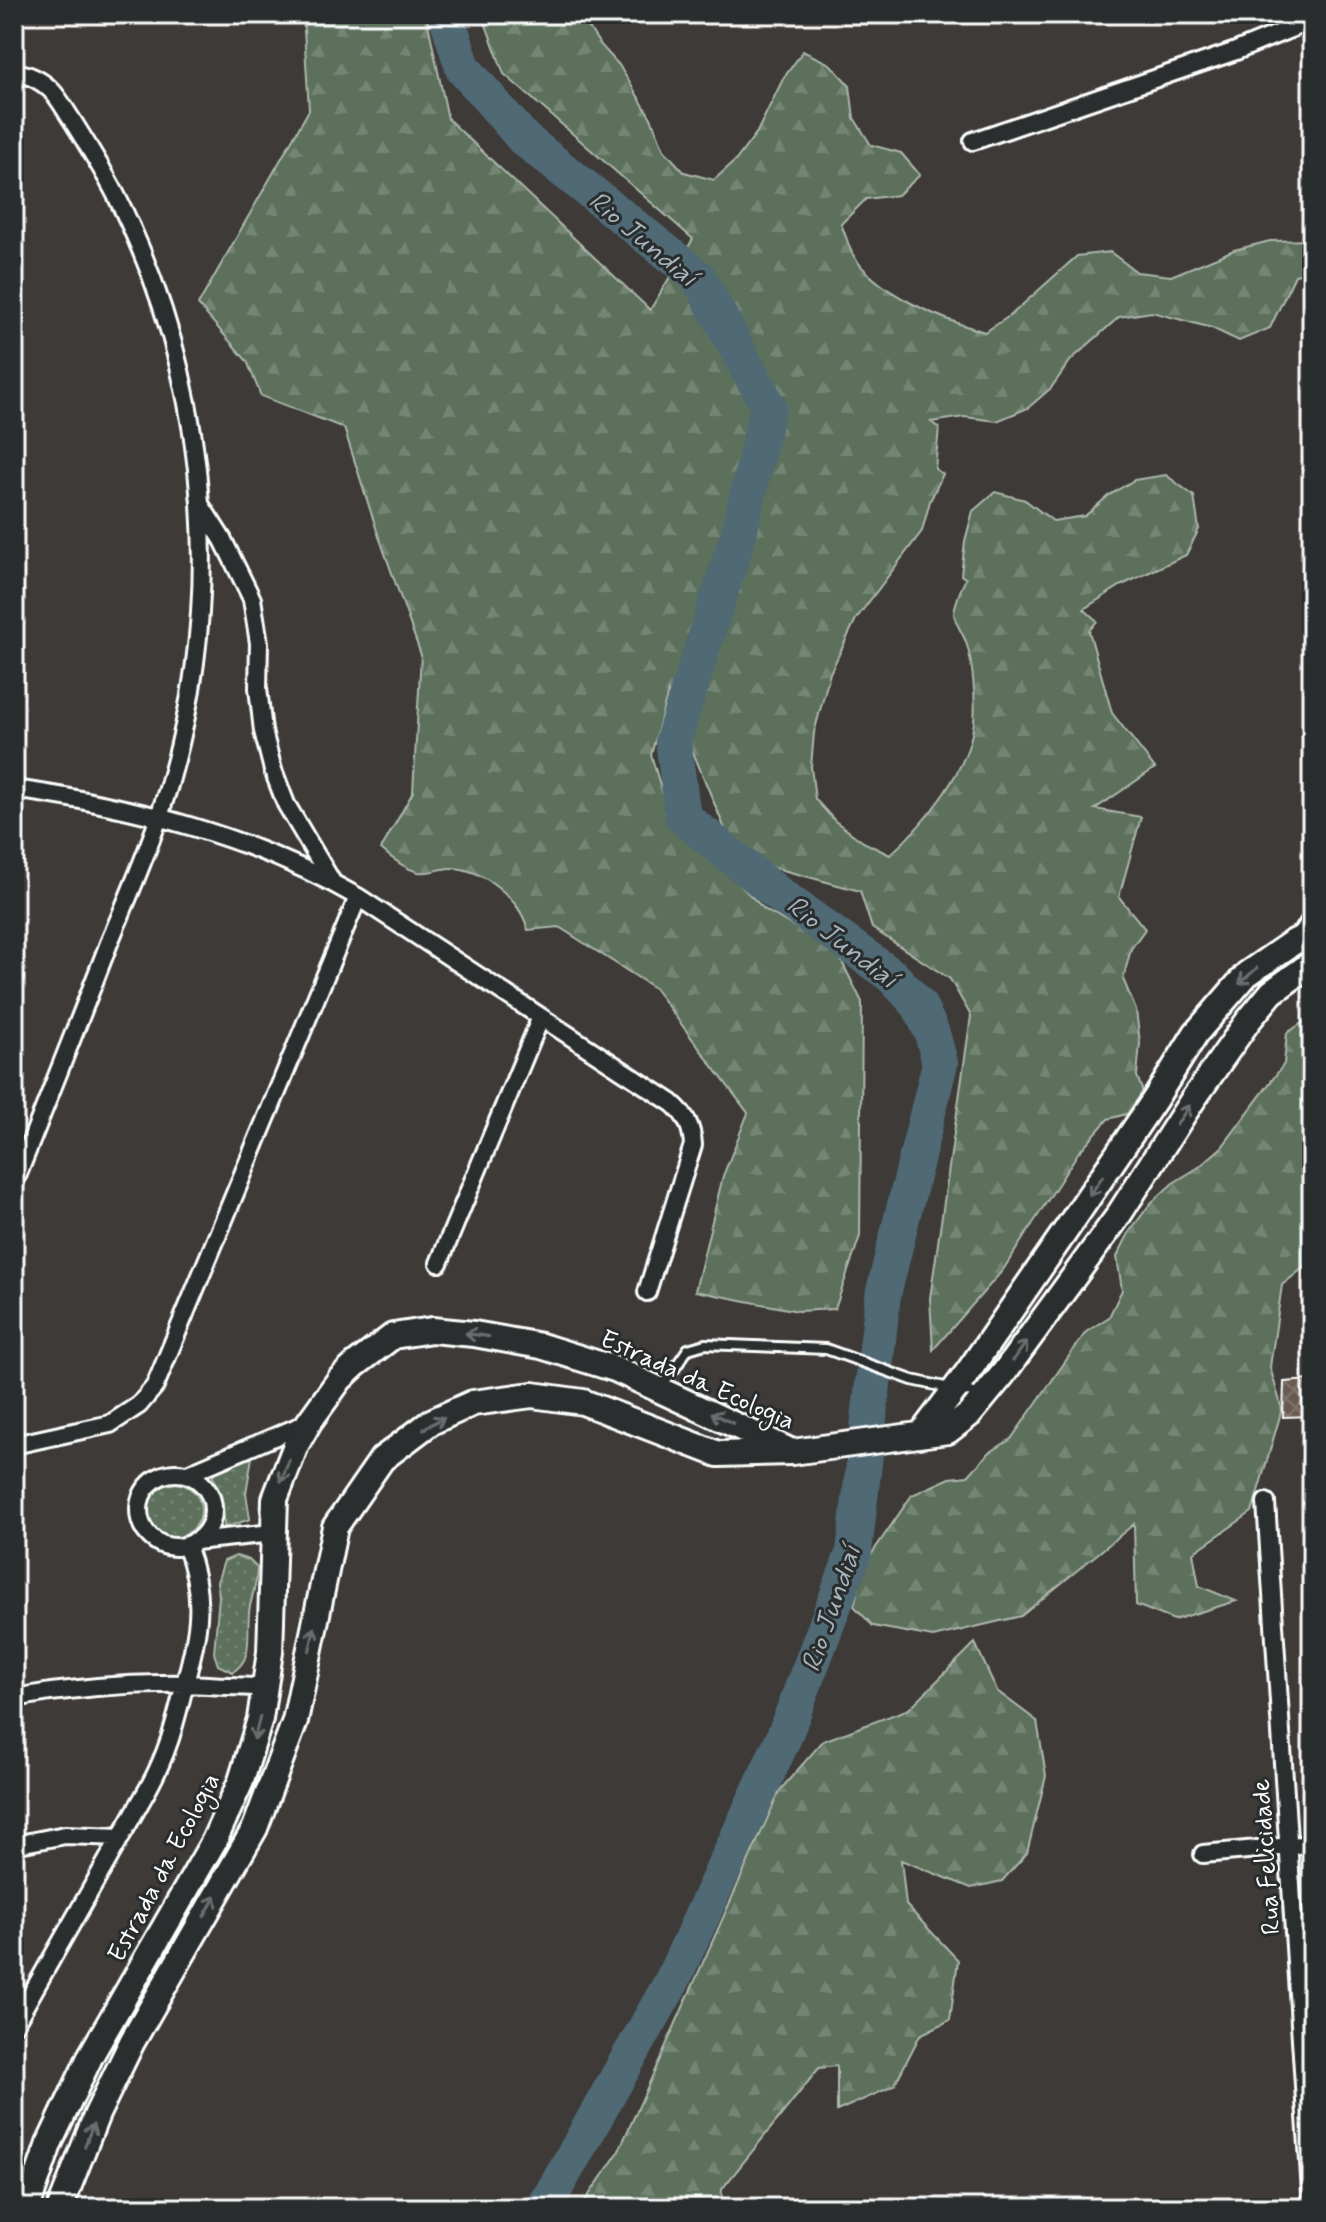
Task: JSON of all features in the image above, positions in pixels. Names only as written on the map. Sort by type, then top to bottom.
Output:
[{"type":"street","points":[[973,141],[1236,51],[1312,20]]},
{"type":"street","points":[[14,72],[42,82],[58,98],[109,183],[135,234],[178,358],[193,431],[202,507],[203,564],[196,654],[180,742],[159,819],[14,1184]]},
{"type":"street","points":[[202,507],[223,540],[252,599],[259,643],[258,688],[263,731],[273,770],[286,804],[331,882]]},
{"type":"street","points":[[14,789],[92,802],[237,840],[275,855],[358,897],[672,1103],[689,1124],[693,1145],[647,1292]]},
{"type":"street","points":[[14,1445],[110,1424],[139,1405],[155,1386],[358,897]]},
{"type":"street","points":[[922,1433],[1064,1233],[1196,1033],[1247,974],[1302,938]]},
{"type":"street","points":[[792,1452],[948,1431],[970,1414],[1003,1374],[1116,1219],[1248,1021],[1272,992],[1312,963]]},
{"type":"street","points":[[439,1263],[541,1017]]},
{"type":"street","name":"Estrada da Ecologia","points":[[27,2208],[49,2144],[86,2066],[229,1812],[252,1751],[265,1687],[270,1640],[275,1499],[296,1445],[340,1379],[393,1336],[432,1330],[474,1334],[541,1346],[615,1369],[792,1452]]},
{"type":"street","name":"Estrada da Ecologia","points":[[60,2208],[97,2114],[132,2042],[255,1828],[295,1721],[335,1527],[382,1459],[431,1422],[473,1403],[532,1395],[583,1402],[718,1454],[792,1452]]},
{"type":"street","points":[[187,1474],[309,1422]]},
{"type":"street","points":[[191,1543],[204,1534],[213,1515],[213,1504],[204,1485],[187,1474],[176,1472],[156,1478],[142,1494],[139,1515],[147,1534],[155,1541],[165,1545],[191,1543],[273,1533]]},
{"type":"street","name":"Rua Felicidade","points":[[1266,1502],[1312,2208]]},
{"type":"street","points":[[14,2025],[160,1768],[174,1730],[195,1646],[199,1606],[191,1543]]},
{"type":"street","points":[[14,1698],[93,1687],[185,1684],[265,1687]]},
{"type":"street","points":[[14,1845],[65,1835],[121,1837]]},
{"type":"street","points":[[1203,1854],[1312,1844]]},
{"type":"lane","points":[[1302,938],[1312,910]]},
{"type":"lane","points":[[661,1389],[688,1349],[705,1344],[826,1349],[912,1380],[985,1395]]},
{"type":"green space","points":[[303,14],[426,14],[448,119],[650,310],[693,239],[504,74],[482,14],[580,14],[599,43],[619,65],[651,118],[664,150],[684,172],[714,180],[736,160],[757,132],[783,79],[803,51],[830,64],[850,86],[854,118],[871,145],[901,153],[920,175],[898,195],[866,199],[841,224],[852,253],[876,281],[911,303],[985,332],[1011,315],[1077,256],[1110,252],[1137,272],[1171,276],[1234,250],[1270,241],[1312,240],[1312,272],[1295,275],[1270,328],[1239,341],[1212,328],[1152,312],[1119,317],[1071,360],[1051,388],[1028,408],[997,421],[964,417],[931,422],[939,428],[935,469],[943,474],[930,501],[922,531],[856,619],[830,673],[814,733],[811,767],[815,799],[835,821],[863,842],[890,855],[931,812],[964,759],[970,740],[975,713],[972,671],[966,642],[954,614],[966,579],[961,575],[973,511],[995,492],[1025,500],[1053,521],[1085,516],[1108,496],[1134,480],[1166,475],[1194,496],[1199,529],[1186,555],[1120,586],[1084,609],[1097,621],[1089,631],[1112,713],[1155,768],[1095,809],[1141,817],[1119,897],[1145,929],[1131,949],[1123,979],[1136,1010],[1140,1043],[1137,1076],[1149,1108],[1108,1119],[1078,1153],[1003,1270],[933,1350],[930,1298],[971,1016],[950,979],[872,928],[860,891],[772,867],[727,834],[668,692],[651,755],[669,815],[764,909],[837,952],[862,1002],[860,1236],[835,1309],[798,1311],[695,1291],[723,1176],[748,1113],[654,988],[559,927],[528,930],[524,918],[508,896],[486,879],[462,869],[418,872],[381,849],[413,792],[421,655],[344,428],[261,396],[247,361],[198,305],[309,110]]},
{"type":"green space","points":[[1308,1019],[1312,1025],[1312,1261],[1282,1285],[1270,1367],[1282,1409],[1252,1512],[1193,1553],[1199,1586],[1236,1601],[1174,1620],[1136,1605],[1134,1524],[1021,1616],[933,1637],[873,1626],[854,1606],[864,1565],[912,1495],[950,1478],[968,1476],[989,1453],[1011,1439],[1086,1332],[1109,1317],[1122,1290],[1117,1257],[1130,1231],[1151,1203],[1222,1147],[1284,1064],[1287,1033]]},
{"type":"green space","points":[[252,1457],[246,1493],[250,1519],[224,1526],[221,1498],[211,1473]]},
{"type":"green space","points":[[174,1483],[193,1491],[201,1510],[193,1529],[174,1537],[155,1529],[147,1510],[155,1491]]},
{"type":"green space","points":[[236,1556],[249,1560],[257,1568],[250,1606],[247,1652],[239,1667],[232,1672],[218,1665],[214,1653],[219,1596],[217,1582],[224,1561]]},
{"type":"green space","points":[[975,1643],[997,1691],[1037,1721],[1046,1776],[1027,1853],[1002,1881],[971,1888],[901,1860],[906,1905],[958,1960],[950,2020],[920,2035],[894,2086],[837,2111],[837,2066],[819,2068],[722,2189],[721,2208],[580,2208],[618,2153],[780,1790],[823,1741],[909,1709]]},
{"type":"building","points":[[1310,1380],[1312,1416],[1283,1417],[1284,1382]]},
{"type":"waterway","name":"Rio Jundiaí","points":[[446,14],[463,68],[524,139],[698,277],[768,406],[739,533],[673,740],[683,817],[777,893],[892,976],[919,1005],[932,1033],[940,1063],[883,1295],[854,1552],[783,1739],[671,1983],[544,2208]]}]
